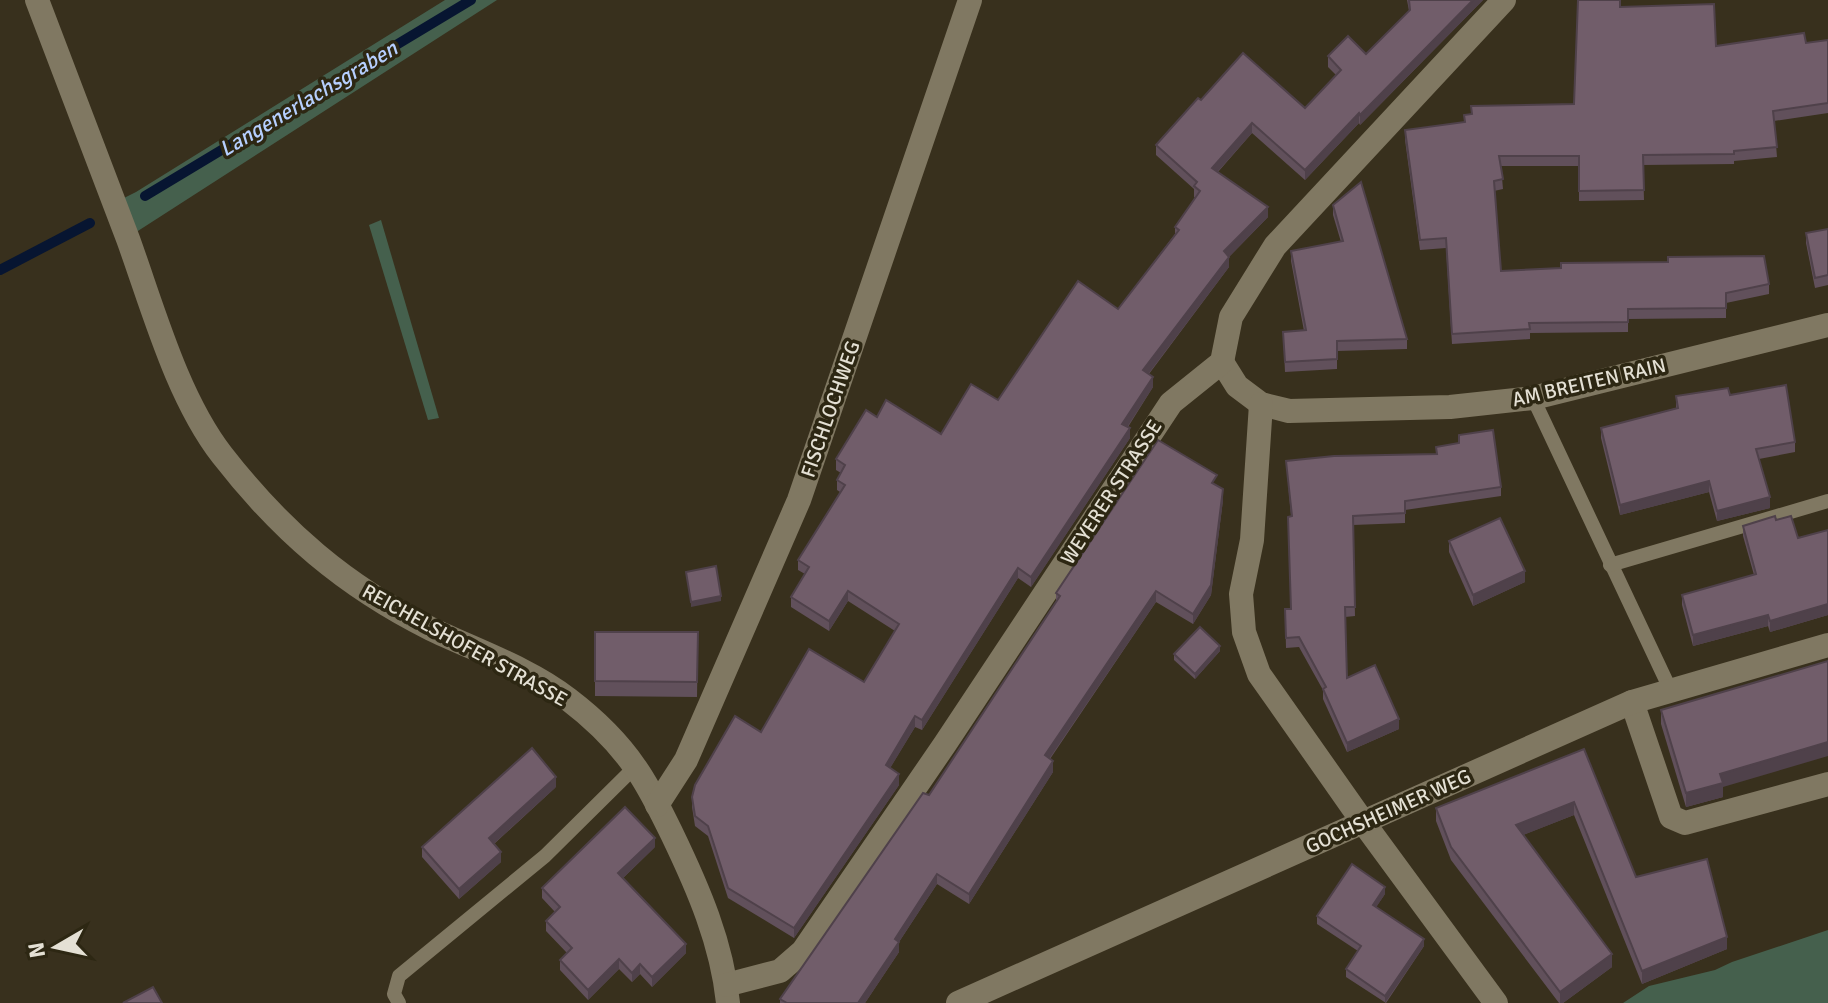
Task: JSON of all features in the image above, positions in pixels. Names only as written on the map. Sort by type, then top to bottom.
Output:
[{"type":"street","name":"REICHELSHOFER STRASSE","points":[[37,0],[165,345],[196,413],[220,453],[294,537],[337,574],[429,628],[505,663],[566,697],[610,737],[635,767],[657,805],[702,896],[727,994]]},
{"type":"street","name":"FISCHLOCHWEG","points":[[657,805],[686,760],[799,500],[970,0]]},
{"type":"street","points":[[1496,1003],[1259,674],[1244,632],[1241,594],[1252,540],[1261,404],[1237,386],[1222,363],[1231,317],[1275,246],[1504,0]]},
{"type":"street","name":"AM BREITEN RAIN","points":[[1261,404],[1289,411],[1450,407],[1533,398],[1828,325]]},
{"type":"street","name":"WEYERER STRASSE","points":[[727,994],[780,971],[803,951],[945,744],[1171,403],[1222,363]]},
{"type":"street","name":"GOCHSHEIMER WEG","points":[[958,1003],[1632,702],[1828,645]]},
{"type":"street","points":[[1632,702],[1671,817],[1685,823],[1828,784]]},
{"type":"lane","points":[[1533,398],[1671,691]]},
{"type":"lane","points":[[1610,565],[1828,501]]},
{"type":"lane","points":[[399,1003],[394,994],[399,976],[545,856],[635,767]]},
{"type":"green space","points":[[445,0],[497,0],[127,238],[114,203]]},
{"type":"green space","points":[[381,220],[439,418],[428,420],[369,225]]},
{"type":"green space","points":[[1828,930],[1828,1003],[1623,1003],[1649,986],[1715,970]]},
{"type":"building","points":[[1409,0],[1473,0],[1305,170],[1252,123],[1212,168],[1268,207],[1224,251],[1229,257],[1143,370],[1153,377],[1122,424],[1130,428],[1031,577],[1018,568],[922,720],[915,716],[886,765],[899,774],[794,928],[728,888],[708,826],[695,816],[692,797],[695,785],[735,716],[761,732],[809,649],[864,682],[899,624],[848,591],[829,621],[791,597],[809,567],[798,560],[845,485],[837,480],[845,465],[836,459],[866,410],[877,417],[886,400],[941,434],[971,384],[998,400],[1078,281],[1118,309],[1179,230],[1175,227],[1200,191],[1194,186],[1197,182],[1156,145],[1243,53],[1305,108],[1341,70],[1328,56],[1348,36],[1366,54],[1410,10]]},
{"type":"building","points":[[1578,0],[1620,0],[1620,7],[1714,4],[1716,46],[1804,33],[1806,43],[1828,40],[1828,103],[1773,111],[1777,147],[1734,151],[1734,154],[1643,155],[1644,190],[1579,191],[1579,156],[1499,156],[1503,179],[1494,181],[1501,271],[1561,268],[1561,263],[1668,262],[1668,257],[1764,256],[1769,284],[1726,293],[1726,308],[1628,309],[1628,322],[1529,323],[1530,329],[1452,334],[1446,238],[1420,240],[1405,130],[1465,122],[1464,115],[1472,114],[1471,106],[1574,104]]},
{"type":"building","points":[[1361,182],[1407,339],[1337,341],[1337,359],[1285,362],[1283,332],[1306,330],[1291,251],[1343,241],[1333,205]]},
{"type":"building","points":[[1828,229],[1828,275],[1815,278],[1806,233]]},
{"type":"building","points":[[1786,385],[1795,442],[1756,449],[1770,497],[1717,511],[1709,481],[1620,505],[1601,428],[1678,408],[1676,396],[1728,388],[1730,395]]},
{"type":"building","points":[[1493,430],[1501,487],[1405,501],[1405,513],[1353,516],[1355,607],[1345,607],[1347,678],[1375,665],[1399,719],[1347,743],[1323,689],[1326,687],[1299,637],[1286,638],[1285,609],[1291,609],[1288,517],[1292,516],[1286,461],[1334,456],[1437,454],[1436,447],[1459,443],[1459,435]]},
{"type":"building","points":[[1158,440],[1217,475],[1212,483],[1223,489],[1211,585],[1193,614],[1156,591],[1045,755],[1053,761],[969,894],[937,874],[895,939],[899,942],[858,1003],[787,1003],[780,999],[923,793],[929,795],[1060,596],[1056,593]]},
{"type":"building","points":[[1775,516],[1776,520],[1791,516],[1798,538],[1828,530],[1828,604],[1770,621],[1768,615],[1693,635],[1682,595],[1756,574],[1743,526]]},
{"type":"building","points":[[1500,518],[1525,571],[1473,595],[1449,541]]},
{"type":"building","points":[[716,566],[721,596],[691,602],[686,572]]},
{"type":"building","points":[[1200,627],[1220,646],[1195,674],[1174,654]]},
{"type":"building","points":[[595,632],[698,632],[697,682],[595,681]]},
{"type":"building","points":[[1828,661],[1828,742],[1720,774],[1723,783],[1686,793],[1661,710]]},
{"type":"building","points":[[532,748],[556,777],[489,838],[501,852],[459,889],[422,847]]},
{"type":"building","points":[[1584,749],[1636,877],[1707,859],[1727,937],[1642,971],[1574,802],[1516,825],[1612,954],[1560,992],[1451,847],[1436,808]]},
{"type":"building","points":[[625,807],[655,838],[618,873],[686,944],[652,977],[640,964],[632,973],[619,959],[588,990],[560,960],[572,948],[546,921],[560,907],[542,888]]},
{"type":"building","points":[[1352,864],[1385,887],[1373,905],[1424,939],[1385,996],[1346,969],[1361,946],[1317,916]]},
{"type":"building","points":[[153,987],[162,1003],[123,1003]]},
{"type":"waterway","name":"Langenerlachsgraben","points":[[145,196],[471,0]]},
{"type":"waterway","name":"Langenerlachsgraben","points":[[0,270],[90,223]]}]
